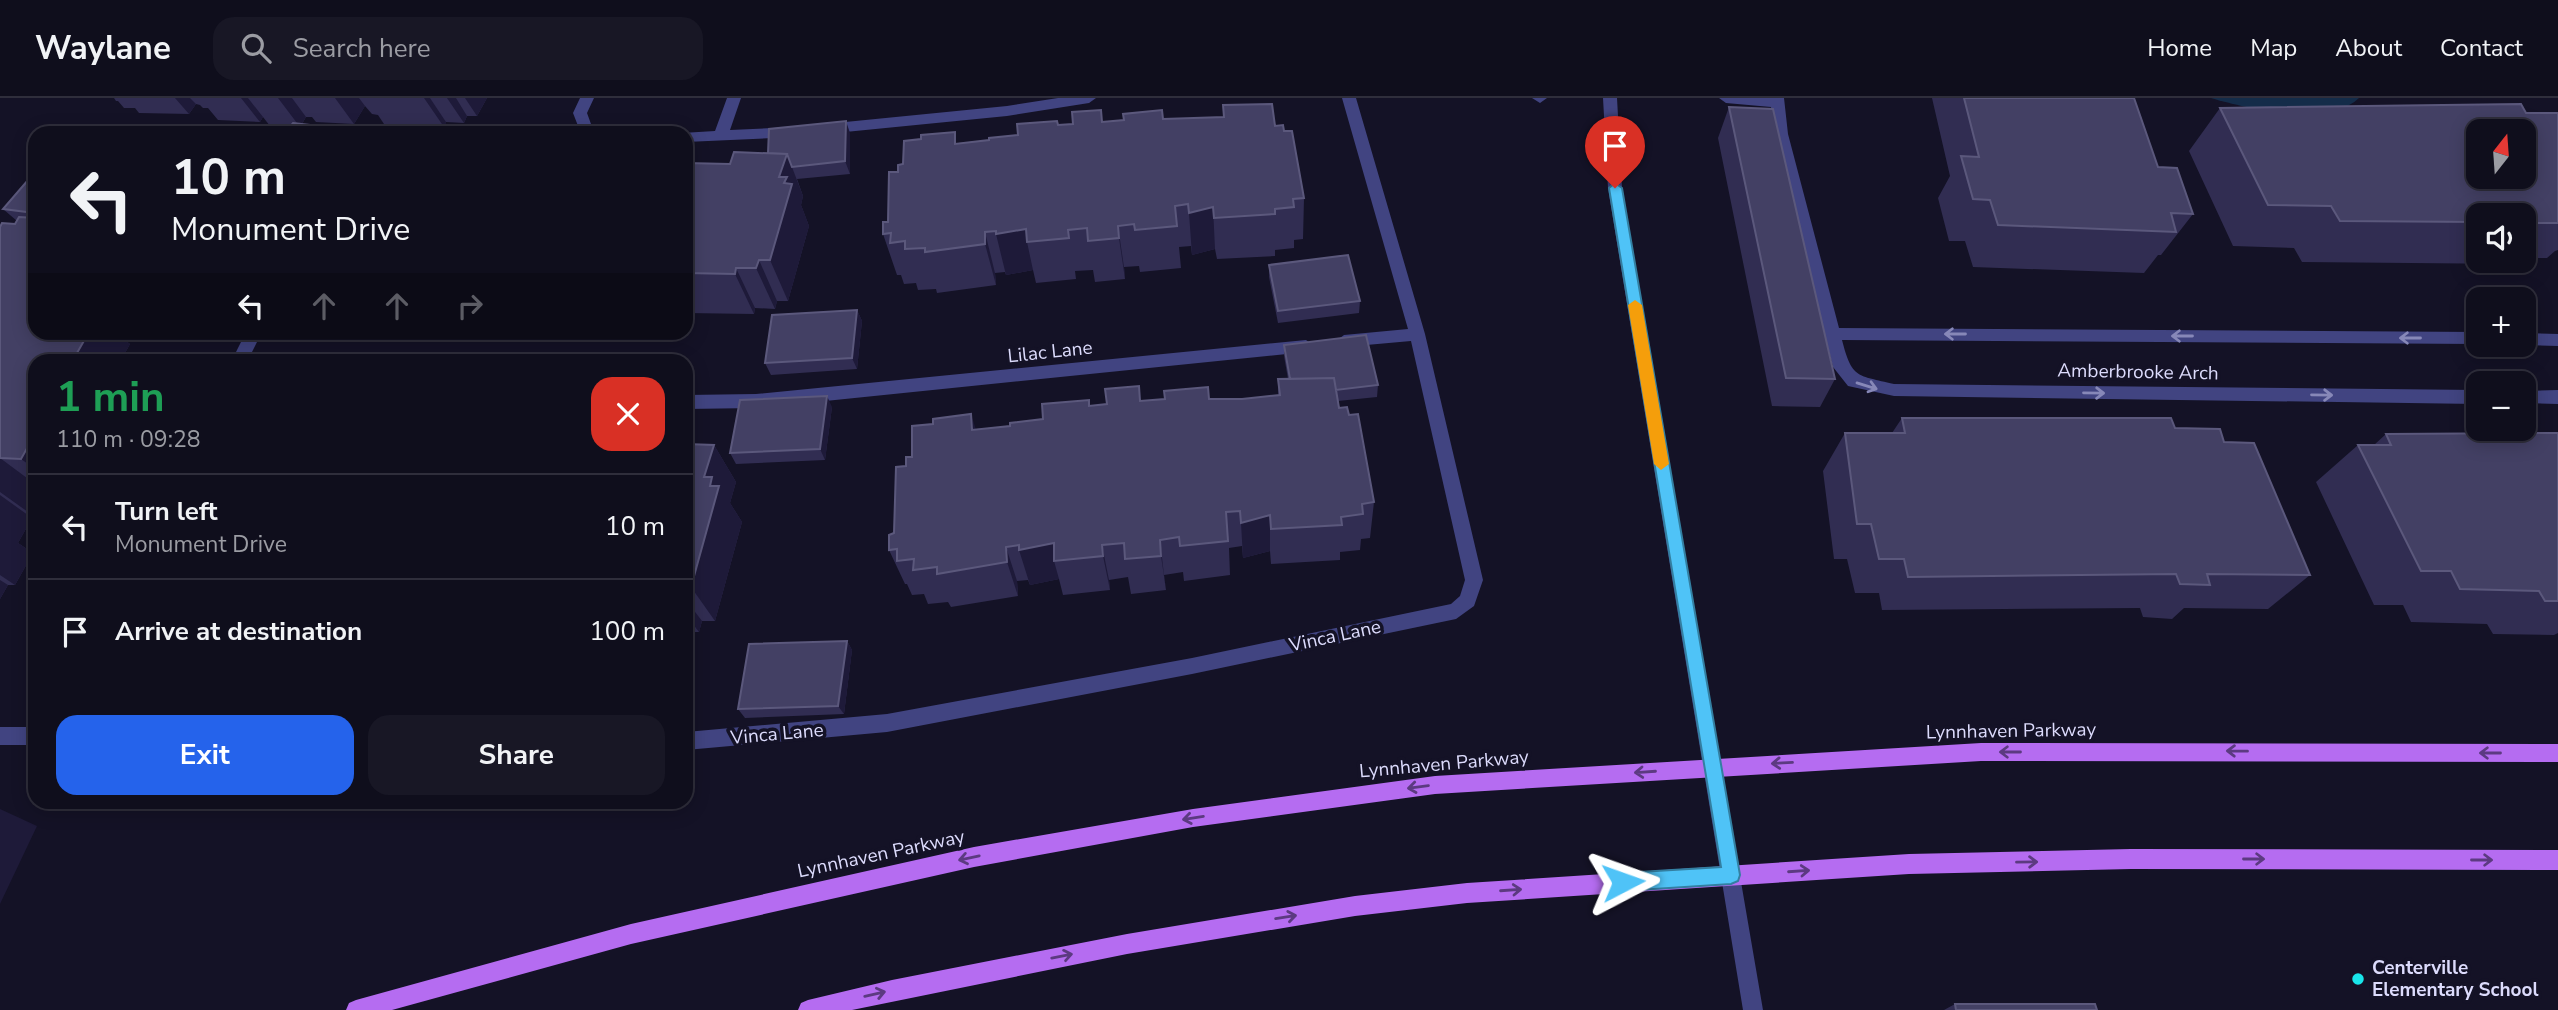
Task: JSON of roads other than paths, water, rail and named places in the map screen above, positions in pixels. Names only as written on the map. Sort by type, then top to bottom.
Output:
[{"type":"main road","name":"Lynnhaven Parkway","points":[[356,1010],[512,965],[734,909],[974,857],[1085,836],[1302,802],[1435,785],[1981,752],[2558,752]]},
{"type":"main road","points":[[808,1010],[892,990],[1126,944],[1355,906],[1467,893],[1909,864],[2131,859],[2558,860]]},
{"type":"street","points":[[585,126],[580,113],[587,98]]},
{"type":"street","points":[[721,135],[734,98]]},
{"type":"street","points":[[693,137],[786,132],[993,112],[1089,98]]},
{"type":"street","name":"Vinca Lane","points":[[693,740],[887,723],[1192,666],[1456,611],[1468,600],[1474,580],[1417,334],[1349,98]]},
{"type":"street","points":[[1610,98],[1615,188],[1753,1010]]},
{"type":"street","name":"Amberbrooke Arch","points":[[1726,98],[1777,100],[1781,134],[1840,367],[1854,382],[1879,389],[2466,397]]},
{"type":"street","name":"Lilac Lane","points":[[693,401],[755,401],[1417,334]]},
{"type":"street","name":"Amberbrooke Arch","points":[[1832,334],[2466,338]]},
{"type":"street","points":[[2536,339],[2558,340]]},
{"type":"street","points":[[2536,397],[2558,397]]},
{"type":"street","points":[[0,736],[28,736]]},
{"type":"water","points":[[2211,98],[2359,98],[2346,107],[2309,114],[2245,107]]},
{"type":"place","name":"Centerville Elementary School","points":[[2358,979]]}]
